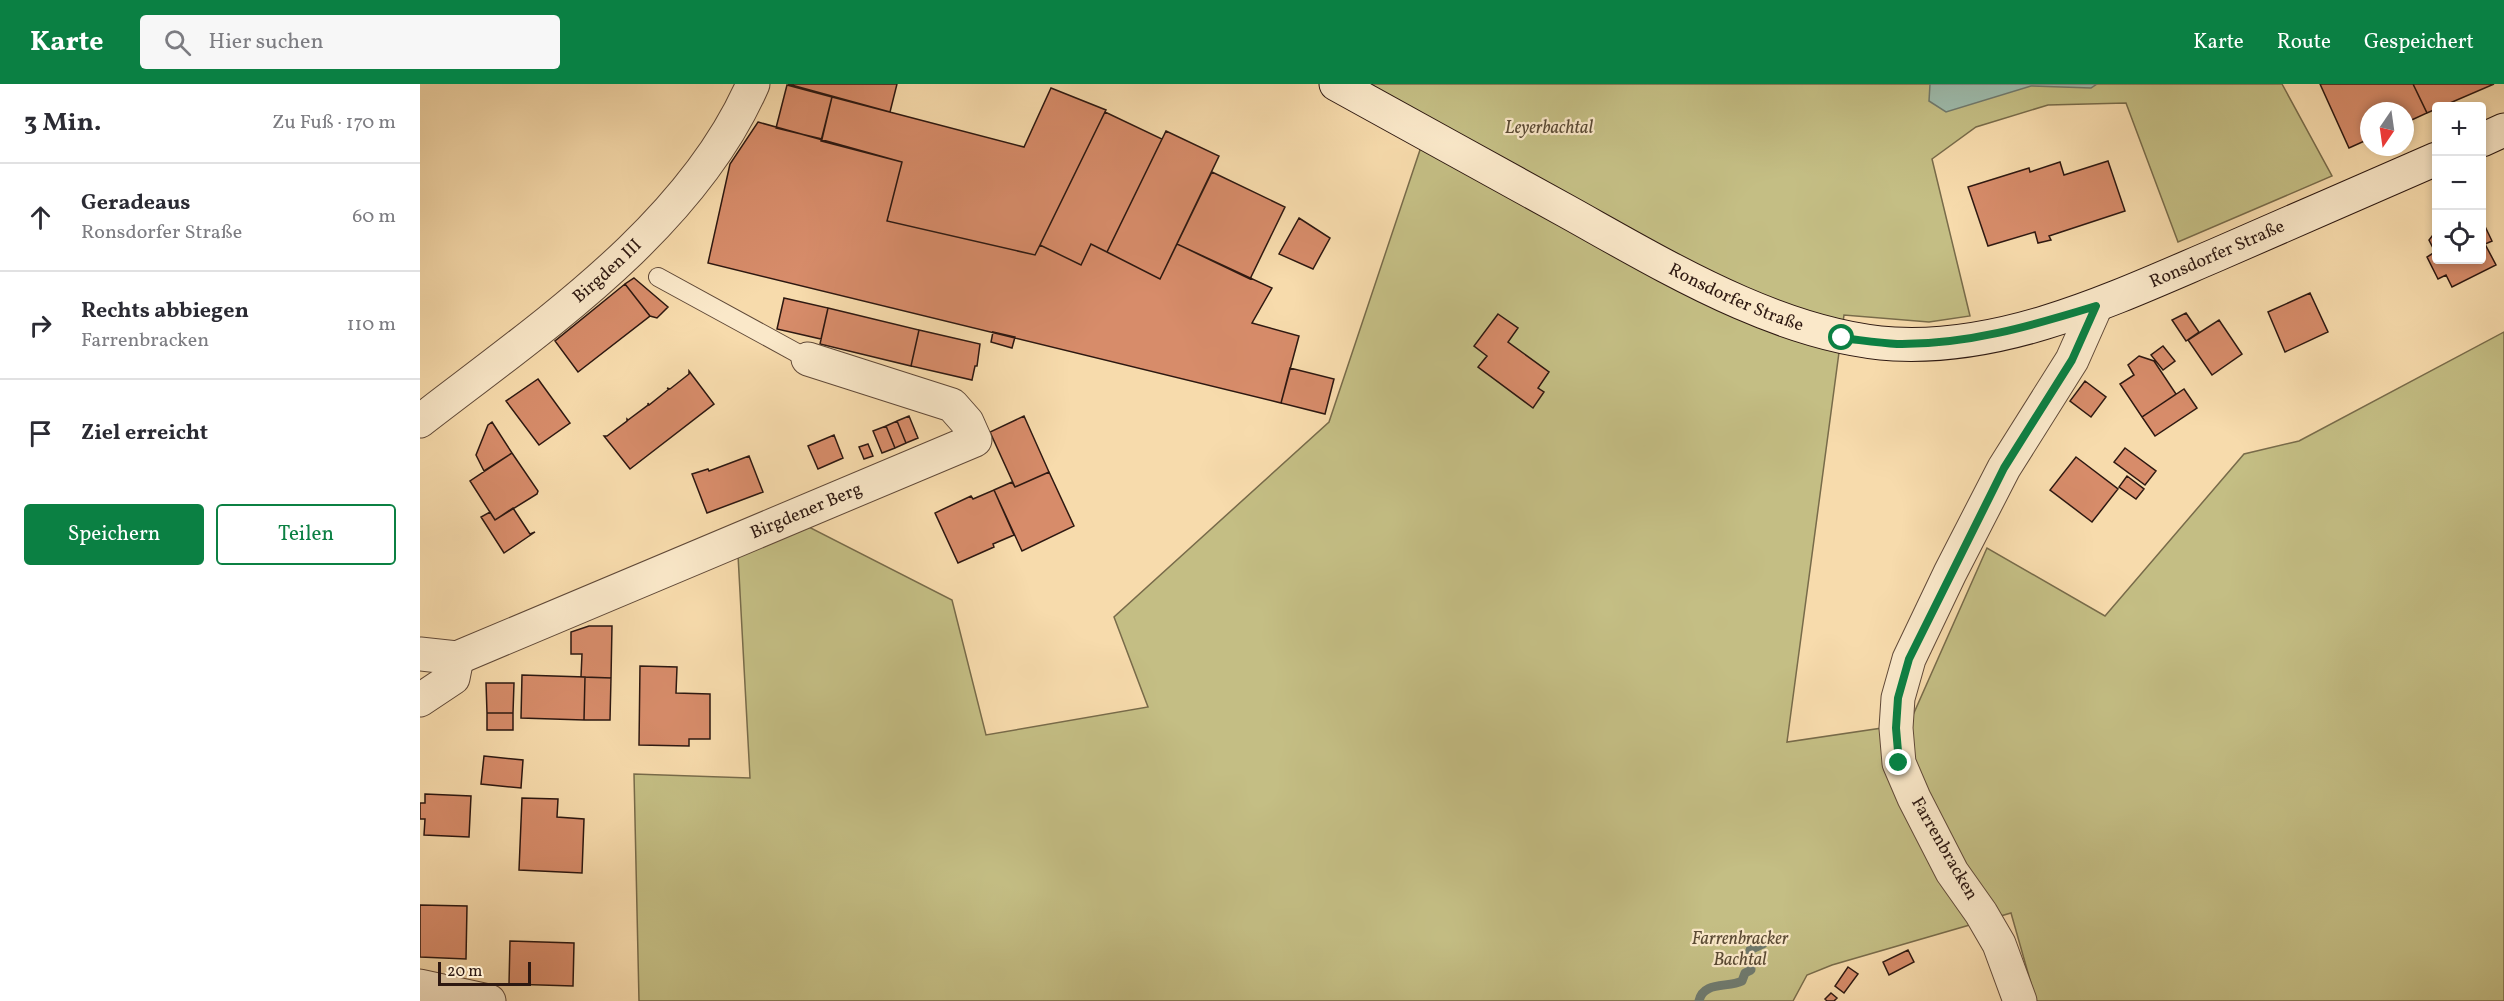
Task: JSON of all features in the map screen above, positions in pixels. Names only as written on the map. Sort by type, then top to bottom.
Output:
[{"type":"street","name":"Birgden III","points":[[420,421],[610,272],[692,184],[739,117],[753,84]]},
{"type":"street","name":"Ronsdorfer Straße","points":[[1336,84],[1672,270],[1753,308],[1842,338],[1896,344],[1950,341],[2022,329],[2096,306],[2432,161]]},
{"type":"street","points":[[2486,138],[2504,130]]},
{"type":"street","name":"Farrenbracken","points":[[2020,1001],[1999,944],[1981,913],[1952,872],[1914,798],[1899,763],[1896,728],[1898,698],[1909,659],[1950,573],[2004,468],[2072,360],[2096,306]]},
{"type":"street","name":"Birgdener Berg","points":[[420,654],[457,658],[975,440],[967,422],[952,405],[808,360]]},
{"type":"street","points":[[420,700],[453,678],[457,658]]},
{"type":"street","points":[[420,986],[489,1000]]},
{"type":"lane","points":[[658,277],[808,360]]},
{"type":"green space","points":[[1359,84],[2282,84],[2332,176],[2178,242],[2126,103],[2048,105],[1976,127],[1932,159],[1970,316],[1929,322],[1844,315],[1787,742],[1909,724],[1987,548],[2105,616],[2244,454],[2299,441],[2504,332],[2504,1001],[2036,1001],[2011,913],[1832,965],[1807,975],[1793,1001],[639,1001],[634,774],[750,778],[738,555],[807,526],[952,600],[986,735],[1148,707],[1114,617],[1329,422],[1429,123]]},
{"type":"shaded area","points":[[1930,84],[2097,84],[2091,88],[2031,86],[1946,112],[1929,101]]},
{"type":"building","points":[[788,84],[897,84],[890,112]]},
{"type":"building","points":[[2320,84],[2413,84],[2427,113],[2414,119],[2414,102],[2360,102],[2360,143],[2349,148]]},
{"type":"building","points":[[2413,84],[2494,84],[2452,102],[2432,102],[2432,111],[2427,113]]},
{"type":"building","points":[[787,85],[832,97],[822,139],[776,128]]},
{"type":"building","points":[[1051,88],[1106,110],[1035,255],[887,221],[902,162],[821,141],[832,97],[1024,147]]},
{"type":"building","points":[[1105,112],[1162,139],[1107,252],[1091,244],[1081,265],[1040,245]]},
{"type":"building","points":[[758,122],[902,162],[887,221],[1035,255],[1040,245],[1081,265],[1091,244],[1160,279],[1177,244],[1272,288],[1252,323],[1299,336],[1281,403],[708,263],[730,164]]},
{"type":"building","points":[[1166,131],[1219,156],[1160,279],[1107,252]]},
{"type":"building","points":[[2108,161],[2125,211],[2049,236],[2051,240],[2038,243],[2035,232],[1988,246],[1968,187],[2029,168],[2030,172],[2060,162],[2064,175]]},
{"type":"building","points":[[1212,172],[1285,207],[1250,279],[1177,244]]},
{"type":"building","points":[[1299,218],[1330,238],[1313,269],[1279,254]]},
{"type":"building","points":[[2486,228],[2492,241],[2486,244]]},
{"type":"building","points":[[2486,246],[2496,265],[2452,287],[2446,275],[2438,279],[2427,257],[2432,254],[2432,264],[2486,264]]},
{"type":"building","points":[[634,278],[668,307],[657,318],[650,316],[625,284]]},
{"type":"building","points":[[625,284],[650,316],[578,372],[555,341]]},
{"type":"building","points":[[2310,293],[2328,332],[2285,352],[2268,312]]},
{"type":"building","points":[[784,298],[828,308],[821,339],[777,329]]},
{"type":"building","points":[[828,308],[919,330],[911,366],[820,344]]},
{"type":"building","points":[[2186,313],[2199,332],[2186,341],[2172,320]]},
{"type":"building","points":[[1498,314],[1518,328],[1508,342],[1549,372],[1538,388],[1544,392],[1533,408],[1478,367],[1487,356],[1474,346]]},
{"type":"building","points":[[2219,320],[2242,354],[2212,375],[2188,340]]},
{"type":"building","points":[[919,330],[980,344],[977,366],[975,366],[972,380],[911,366]]},
{"type":"building","points":[[993,332],[1015,337],[1012,348],[991,342]]},
{"type":"building","points":[[2163,346],[2175,361],[2163,370],[2151,355]]},
{"type":"building","points":[[2139,356],[2154,361],[2176,394],[2142,417],[2120,384],[2134,375],[2128,365]]},
{"type":"building","points":[[1290,368],[1334,379],[1325,414],[1281,403]]},
{"type":"building","points":[[689,371],[714,404],[630,469],[604,436],[627,421],[648,403],[649,405],[669,389],[667,388],[670,389],[689,374]]},
{"type":"building","points":[[538,379],[570,423],[539,445],[506,401]]},
{"type":"building","points":[[2085,381],[2106,397],[2091,417],[2070,401]]},
{"type":"building","points":[[2184,389],[2197,408],[2155,436],[2142,417]]},
{"type":"building","points":[[909,416],[918,438],[906,443],[897,421]]},
{"type":"building","points":[[1024,416],[1049,472],[1015,487],[990,432]]},
{"type":"building","points":[[897,421],[906,443],[895,448],[886,426]]},
{"type":"building","points":[[492,422],[512,453],[484,471],[476,455],[488,425]]},
{"type":"building","points":[[886,426],[895,448],[882,453],[873,431]]},
{"type":"building","points":[[834,435],[843,458],[818,469],[808,446]]},
{"type":"building","points":[[868,444],[873,456],[864,459],[859,447]]},
{"type":"building","points":[[2125,448],[2156,471],[2145,485],[2114,462]]},
{"type":"building","points":[[512,453],[538,491],[537,494],[495,520],[470,481]]},
{"type":"building","points":[[749,456],[763,492],[707,513],[692,474],[708,469],[709,471]]},
{"type":"building","points":[[2076,457],[2118,489],[2092,522],[2050,490]]},
{"type":"building","points":[[1049,472],[1074,526],[1022,551],[994,490],[1012,482],[1015,487]]},
{"type":"building","points":[[2127,476],[2144,489],[2136,499],[2119,487]]},
{"type":"building","points":[[994,490],[1014,535],[958,563],[935,513],[971,496],[973,499]]},
{"type":"building","points":[[513,508],[530,534],[535,532],[504,553],[481,517],[490,512],[495,520]]},
{"type":"building","points":[[589,626],[612,626],[611,678],[581,677],[582,654],[571,654],[571,632]]},
{"type":"building","points":[[640,666],[677,667],[676,693],[710,694],[710,739],[689,739],[689,746],[639,745]]},
{"type":"building","points":[[522,675],[585,677],[584,720],[521,718]]},
{"type":"building","points":[[585,677],[611,678],[610,720],[584,720]]},
{"type":"building","points":[[486,683],[514,683],[513,713],[487,713]]},
{"type":"building","points":[[487,713],[513,713],[513,730],[487,730]]},
{"type":"building","points":[[484,756],[523,760],[521,788],[481,784]]},
{"type":"building","points":[[425,794],[471,796],[469,837],[424,835],[425,819],[420,819],[420,803],[425,803]]},
{"type":"building","points":[[522,798],[558,799],[557,817],[584,819],[582,873],[519,870]]},
{"type":"building","points":[[420,905],[467,906],[466,959],[420,957]]},
{"type":"building","points":[[510,941],[574,943],[573,986],[509,984]]},
{"type":"building","points":[[1908,950],[1914,962],[1889,975],[1883,962]]},
{"type":"building","points":[[1848,967],[1858,974],[1844,993],[1835,986]]},
{"type":"building","points":[[1831,993],[1837,998],[1834,1001],[1827,1001],[1825,999]]},
{"type":"waterway","name":"Farrenbracken","points":[[1699,1001],[1705,990],[1742,981],[1745,973],[1751,970],[1750,950],[1763,944]]},
{"type":"route","points":[[1842,338],[1896,344],[1939,342],[2022,329],[2096,306],[2072,360],[2004,468],[1909,659],[1898,698],[1896,728],[1899,763]]},
{"type":"park label","name":"Leyerbachtal","points":[[1549,128]]},
{"type":"park label","name":"Farrenbracker Bachtal","points":[[1740,949]]}]
